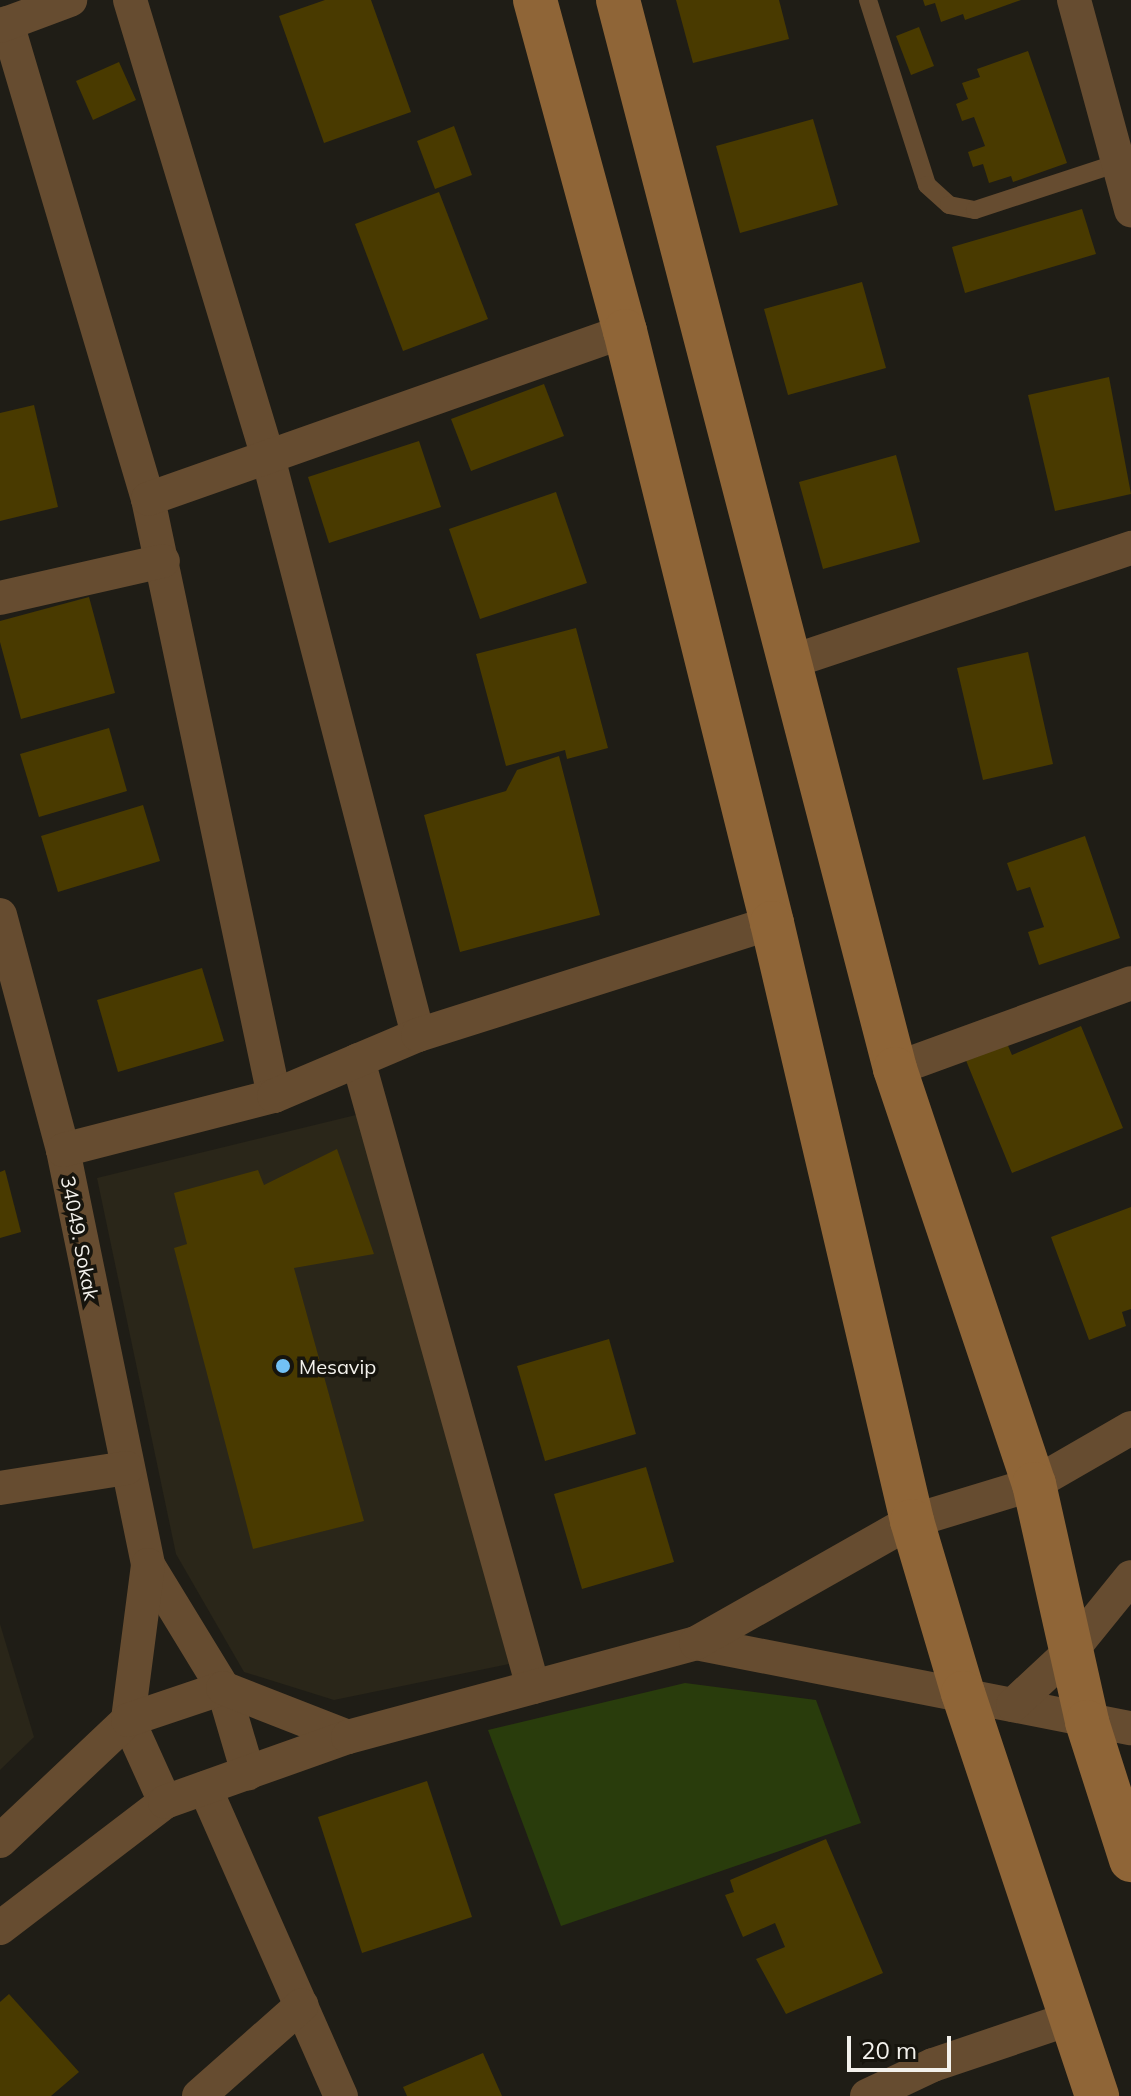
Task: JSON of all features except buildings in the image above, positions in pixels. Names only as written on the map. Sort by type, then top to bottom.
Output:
[{"type":"main road","points":[[535,0],[625,331],[772,923],[912,1521],[963,1693],[1097,2096]]},
{"type":"main road","points":[[618,0],[895,1069],[1034,1484],[1087,1722],[1131,1860]]},
{"type":"street","points":[[70,0],[3,25],[148,499],[274,1096]]},
{"type":"street","points":[[130,0],[268,457],[418,1035]]},
{"type":"street","points":[[1074,0],[1131,210]]},
{"type":"street","points":[[148,499],[625,331]]},
{"type":"street","points":[[790,662],[1131,548]]},
{"type":"street","points":[[0,598],[163,561]]},
{"type":"street","name":"34049. Sokak","points":[[0,915],[63,1150],[148,1565]]},
{"type":"street","points":[[63,1150],[274,1096],[418,1035],[772,923]]},
{"type":"street","points":[[895,1069],[1131,983]]},
{"type":"street","points":[[358,1060],[533,1687]]},
{"type":"street","points":[[0,1928],[165,1802],[348,1737],[696,1643],[912,1521],[1034,1484],[1131,1428]]},
{"type":"street","points":[[0,1488],[126,1468]]},
{"type":"street","points":[[148,1565],[223,1688],[248,1773]]},
{"type":"street","points":[[148,1565],[128,1720],[165,1802]]},
{"type":"street","points":[[1013,1705],[1071,1651],[1131,1577]]},
{"type":"street","points":[[696,1643],[963,1693],[1087,1722],[1131,1728]]},
{"type":"street","points":[[0,1841],[128,1720],[223,1688],[348,1737]]},
{"type":"street","points":[[205,1788],[341,2096]]},
{"type":"street","points":[[199,2096],[302,2005]]},
{"type":"street","points":[[867,2096],[933,2065],[1072,2018]]},
{"type":"lane","points":[[868,0],[927,185],[949,205],[975,210],[1118,163]]},
{"type":"shaded area","name":"Mesavip","points":[[360,1114],[509,1664],[334,1700],[244,1672],[176,1554],[97,1178]]},
{"type":"shaded area","points":[[0,1624],[34,1737],[0,1770]]},
{"type":"green space","points":[[685,1683],[816,1700],[861,1823],[561,1926],[488,1730]]},
{"type":"place","name":"Mesavip","points":[[283,1366]]}]
